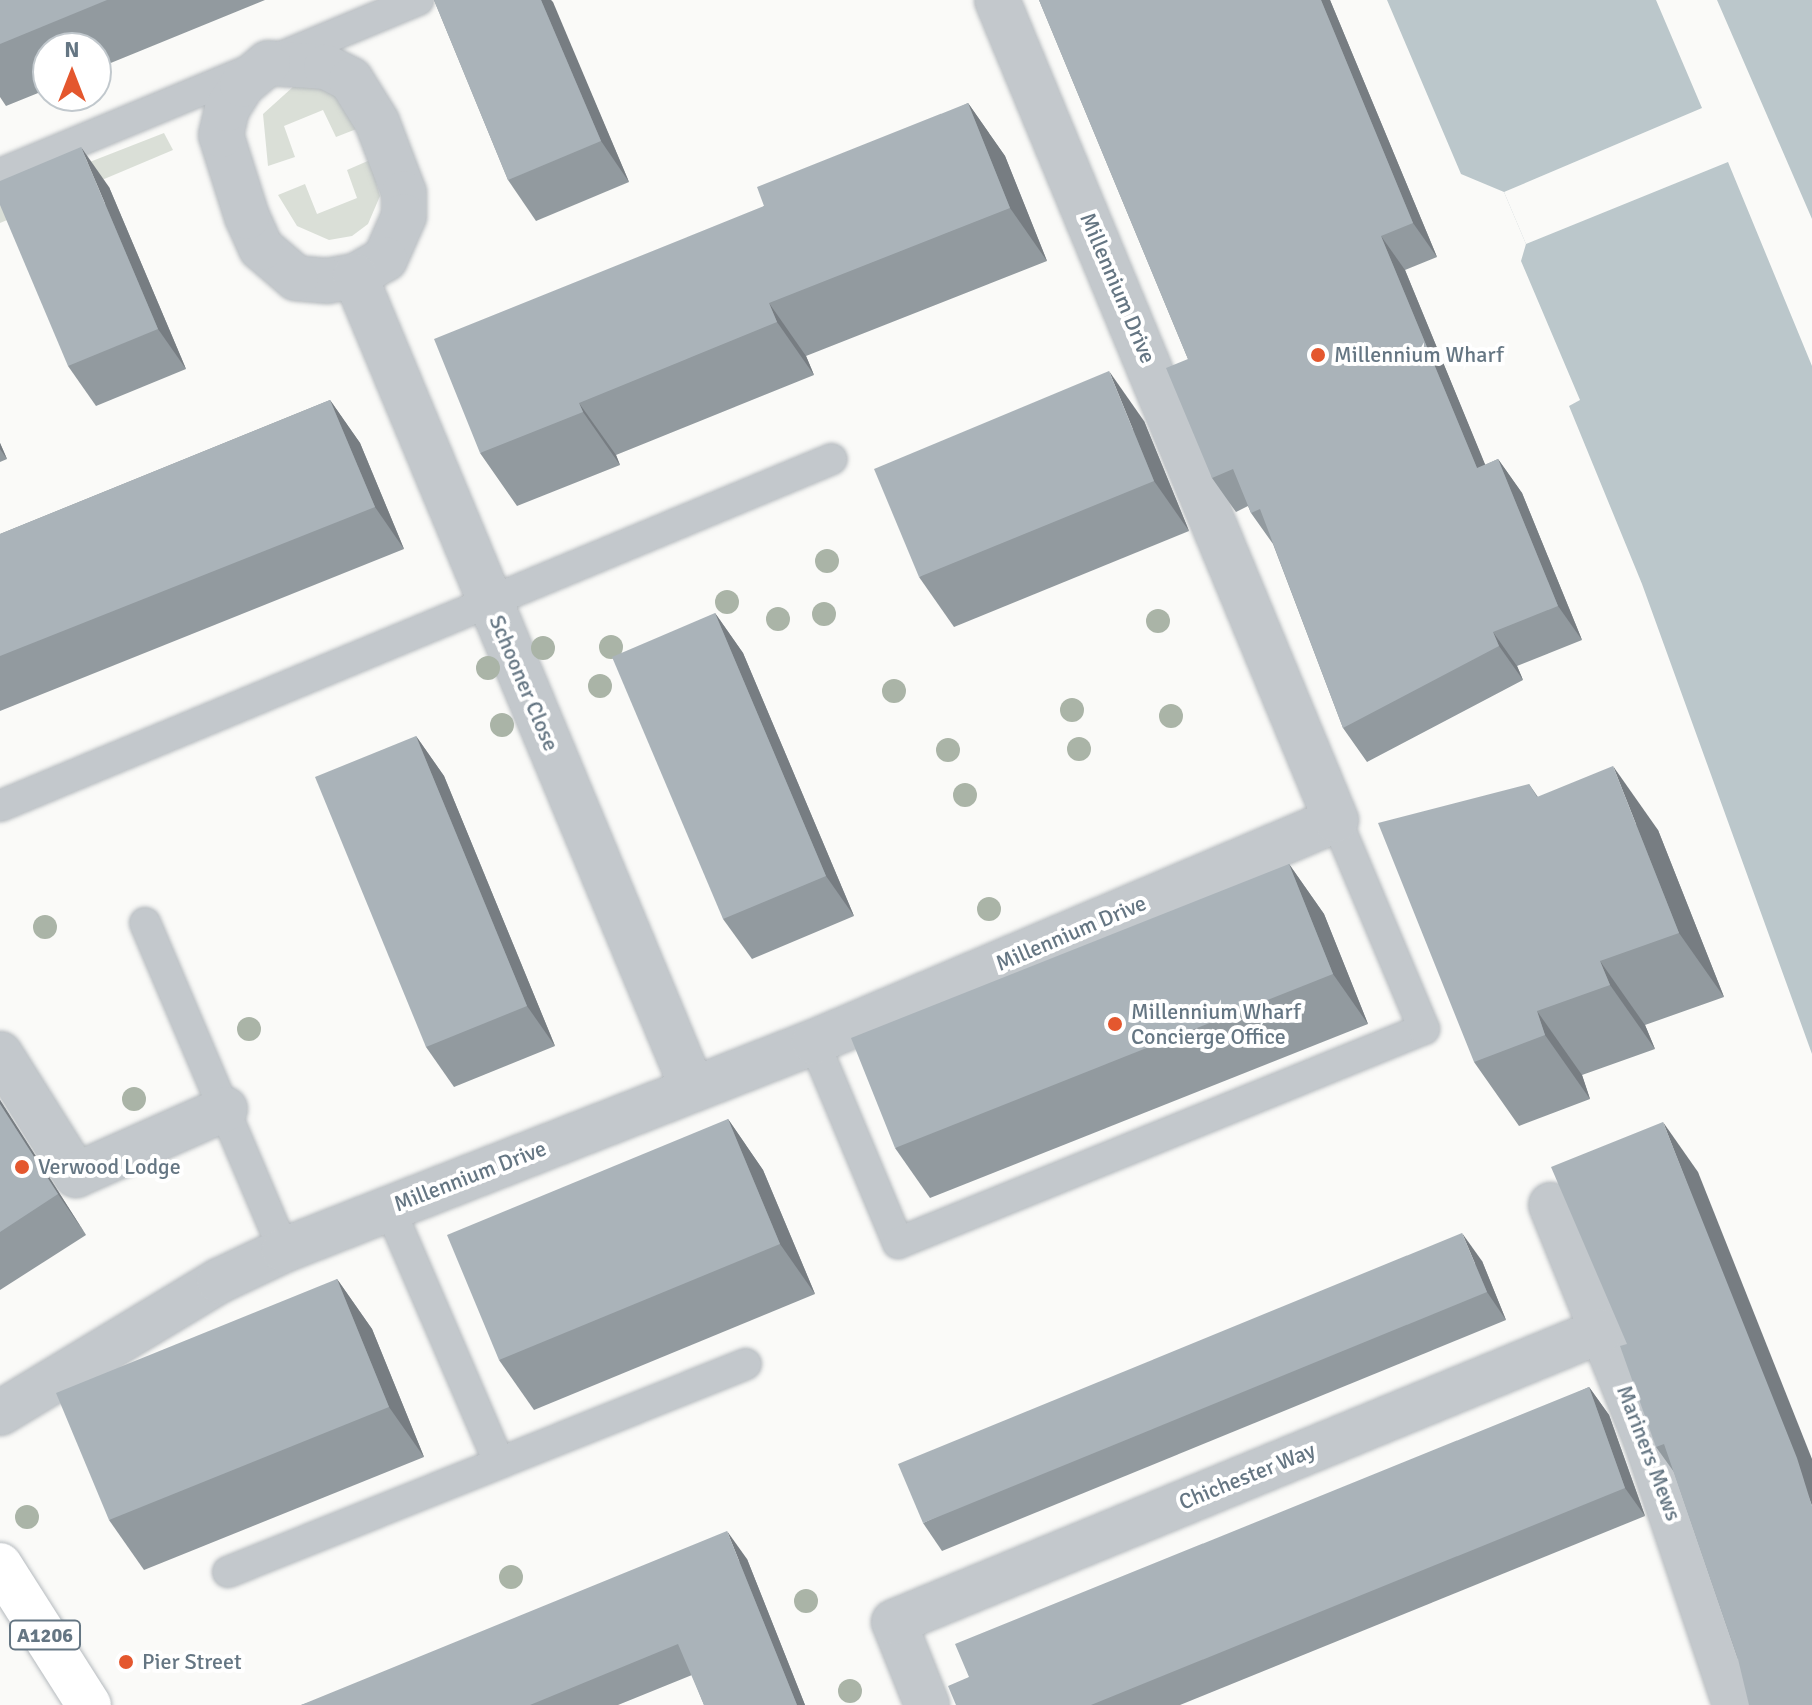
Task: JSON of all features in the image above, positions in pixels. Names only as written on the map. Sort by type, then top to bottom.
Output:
[{"type":"main road","name":"A1206","points":[[0,1565],[88,1704]]},
{"type":"street","name":"Millennium Drive","points":[[0,1413],[219,1281],[284,1250],[814,1042],[1336,820],[997,0]]},
{"type":"street","points":[[268,63],[326,67],[351,80],[377,122],[404,193],[404,216],[385,259],[355,276],[328,281],[296,278],[261,248],[247,217],[221,135],[227,109],[242,85],[268,63]]},
{"type":"street","name":"Schooner Close","points":[[355,276],[693,1089]]},
{"type":"street","points":[[0,1054],[76,1175],[225,1109]]},
{"type":"street","name":"Mariners Mews","points":[[1551,1205],[1685,1547],[1735,1705]]},
{"type":"street","name":"Chichester Way","points":[[927,1705],[894,1622],[1600,1331]]},
{"type":"lane","points":[[0,174],[418,0]]},
{"type":"lane","points":[[0,806],[832,459]]},
{"type":"lane","points":[[814,1042],[898,1243],[1424,1029],[1336,820]]},
{"type":"lane","points":[[145,923],[284,1250]]},
{"type":"lane","points":[[389,1207],[499,1462]]},
{"type":"lane","points":[[228,1572],[746,1364]]},
{"type":"shaded area","points":[[1387,0],[1812,0],[1812,1054],[1642,584],[1569,406],[1580,400],[1521,261],[1526,244],[1504,192],[1461,174]]},
{"type":"shaded area","points":[[314,83],[342,96],[359,128],[336,137],[323,110],[284,126],[295,157],[268,166],[263,114],[294,86]]},
{"type":"shaded area","points":[[164,133],[173,150],[0,223],[0,197]]},
{"type":"shaded area","points":[[370,160],[380,196],[368,224],[352,236],[329,240],[297,226],[278,195],[305,184],[317,214],[357,198],[347,170]]},
{"type":"pier","points":[[1656,0],[1717,0],[1812,219],[1812,366],[1728,162],[1526,244],[1504,192],[1702,108]]},
{"type":"building","points":[[0,0],[107,0],[0,44]]},
{"type":"building","points":[[434,0],[541,0],[601,141],[508,180]]},
{"type":"building","name":"Millennium Wharf","points":[[1039,0],[1321,0],[1413,223],[1381,236],[1477,468],[1498,459],[1558,606],[1493,632],[1499,646],[1343,728],[1260,509],[1251,513],[1233,469],[1212,478],[1166,368],[1188,359]]},
{"type":"building","points":[[968,103],[1010,208],[769,303],[777,322],[579,403],[583,412],[480,453],[434,339],[764,206],[757,187]]},
{"type":"building","points":[[81,147],[158,329],[68,366],[0,205],[0,181]]},
{"type":"building","points":[[1109,371],[1154,481],[919,577],[874,469]]},
{"type":"building","points":[[330,400],[375,507],[0,656],[0,534]]},
{"type":"building","points":[[715,613],[826,876],[723,919],[612,657]]},
{"type":"building","points":[[416,736],[527,1006],[426,1047],[315,777]]},
{"type":"building","points":[[1613,766],[1679,933],[1600,961],[1610,985],[1537,1011],[1545,1035],[1474,1062],[1378,823],[1529,784],[1537,797]]},
{"type":"building","points":[[1289,864],[1333,974],[895,1148],[851,1038]]},
{"type":"building","points":[[0,1104],[58,1194],[0,1232]]},
{"type":"building","points":[[728,1119],[780,1244],[499,1360],[447,1235]]},
{"type":"building","points":[[1663,1122],[1797,1458],[1812,1506],[1812,1705],[1749,1705],[1738,1659],[1664,1444],[1656,1447],[1620,1346],[1627,1344],[1551,1167]]},
{"type":"building","points":[[1462,1233],[1487,1292],[923,1523],[898,1464]]},
{"type":"building","points":[[337,1279],[389,1407],[109,1520],[56,1393]]},
{"type":"building","points":[[1589,1387],[1625,1488],[1091,1705],[956,1705],[948,1686],[969,1677],[955,1644]]},
{"type":"building","points":[[727,1531],[797,1705],[704,1705],[678,1644],[530,1705],[301,1705]]},
{"type":"place","name":"Millennium Wharf","points":[[1318,355]]},
{"type":"place","name":"Millennium Wharf Concierge Office","points":[[1115,1024]]},
{"type":"place","name":"Verwood Lodge","points":[[22,1167]]},
{"type":"place","name":"Pier Street","points":[[126,1662]]}]
